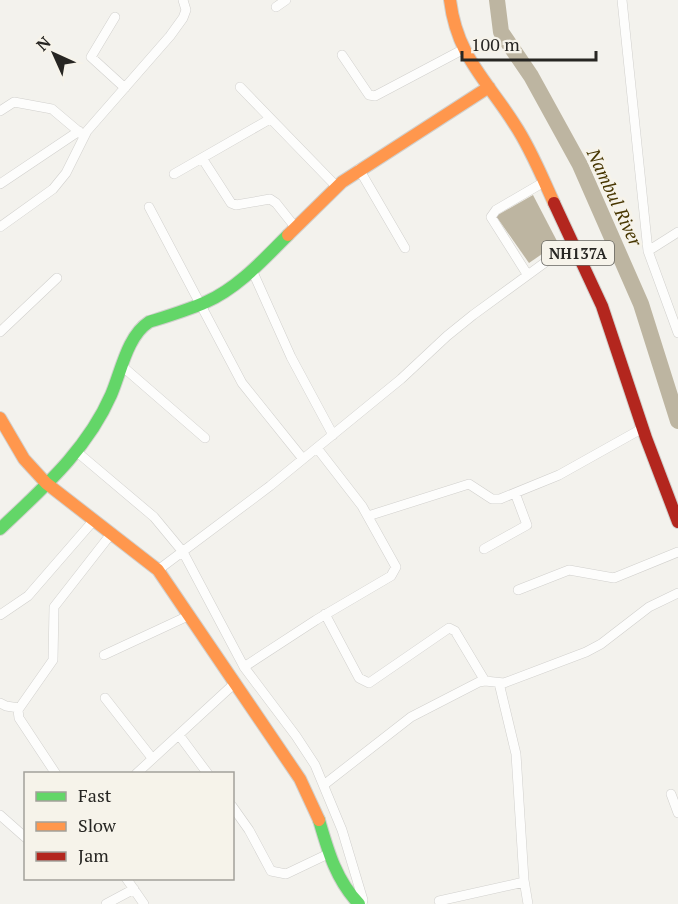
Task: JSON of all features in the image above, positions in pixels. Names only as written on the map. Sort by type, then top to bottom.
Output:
[{"type":"main road","name":"NH137A","points":[[450,0],[454,30],[462,50],[514,120],[573,242],[611,330],[643,428],[678,522]]},
{"type":"main road","points":[[0,529],[62,468],[93,430],[135,337],[143,327],[149,322],[201,304],[228,289],[252,270],[336,186],[489,87]]},
{"type":"main road","points":[[0,418],[24,459],[46,483],[111,534],[171,561],[188,616],[300,779],[313,805],[328,854],[341,881],[360,904]]},
{"type":"street","points":[[0,184],[81,133],[171,36],[186,10],[183,0]]},
{"type":"street","points":[[276,7],[286,0]]},
{"type":"street","points":[[622,0],[648,250],[678,333]]},
{"type":"street","points":[[115,17],[91,57],[125,88]]},
{"type":"street","points":[[342,55],[369,95],[375,96],[462,50]]},
{"type":"street","points":[[240,87],[336,186]]},
{"type":"street","points":[[0,111],[14,102],[48,107],[81,133]]},
{"type":"street","points":[[174,174],[270,119]]},
{"type":"street","points":[[0,227],[53,189],[66,173],[81,133]]},
{"type":"street","points":[[202,158],[231,203],[236,205],[270,199],[276,203],[295,227]]},
{"type":"street","points":[[359,169],[405,248]]},
{"type":"street","points":[[527,274],[491,217],[496,210],[543,182]]},
{"type":"street","points":[[149,207],[242,383],[303,459]]},
{"type":"street","points":[[648,250],[678,232]]},
{"type":"street","points":[[171,561],[333,435],[401,379],[447,336],[527,274],[573,242]]},
{"type":"street","points":[[252,270],[291,357],[333,435]]},
{"type":"street","points":[[0,332],[57,278]]},
{"type":"street","points":[[122,366],[205,438]]},
{"type":"street","points":[[368,516],[469,484],[494,499],[515,493],[559,475],[643,428]]},
{"type":"street","points":[[244,667],[325,614],[391,576],[396,567],[368,516],[317,448]]},
{"type":"street","points":[[77,452],[154,516],[171,561],[315,765],[325,784],[342,830],[363,900],[360,904]]},
{"type":"street","points":[[484,549],[527,525],[515,493]]},
{"type":"street","points":[[0,615],[28,596],[94,520]]},
{"type":"street","points":[[55,772],[19,718],[19,708],[53,660],[54,607],[111,534]]},
{"type":"street","points":[[518,590],[572,570],[614,578],[678,552]]},
{"type":"street","points":[[325,784],[411,717],[485,681],[498,683],[594,649],[644,610],[678,593]]},
{"type":"street","points":[[325,614],[359,678],[363,681],[369,683],[449,628],[455,631],[485,681]]},
{"type":"street","points":[[104,655],[188,616]]},
{"type":"street","points":[[138,772],[235,683]]},
{"type":"street","points":[[498,683],[516,754],[524,882],[528,904]]},
{"type":"street","points":[[105,698],[152,758]]},
{"type":"street","points":[[0,703],[19,708]]},
{"type":"street","points":[[179,735],[207,772]]},
{"type":"street","points":[[671,794],[678,813]]},
{"type":"street","points":[[234,809],[249,830],[271,871],[286,874],[328,854]]},
{"type":"street","points":[[0,815],[24,836]]},
{"type":"street","points":[[127,880],[144,904]]},
{"type":"street","points":[[439,901],[524,882]]},
{"type":"street","points":[[106,904],[134,889]]},
{"type":"shaded area","points":[[533,195],[558,243],[529,263],[496,216]]},
{"type":"waterway","name":"Nambul River","points":[[497,0],[501,32],[531,76],[580,165],[641,304],[678,421]]},
{"type":"traffic: fast","points":[[0,529],[63,467],[90,433],[111,395],[130,345],[141,328],[149,322],[178,313],[218,296],[250,272],[288,235]]},
{"type":"traffic: fast","points":[[319,820],[339,875],[359,904]]},
{"type":"traffic: slow","points":[[450,0],[459,37],[466,53],[521,134],[554,203]]},
{"type":"traffic: slow","points":[[288,235],[342,182],[489,87]]},
{"type":"traffic: slow","points":[[0,418],[24,459],[46,483],[158,570],[300,779],[319,820]]},
{"type":"traffic: jam","points":[[554,203],[602,306],[646,438],[678,522]]}]
